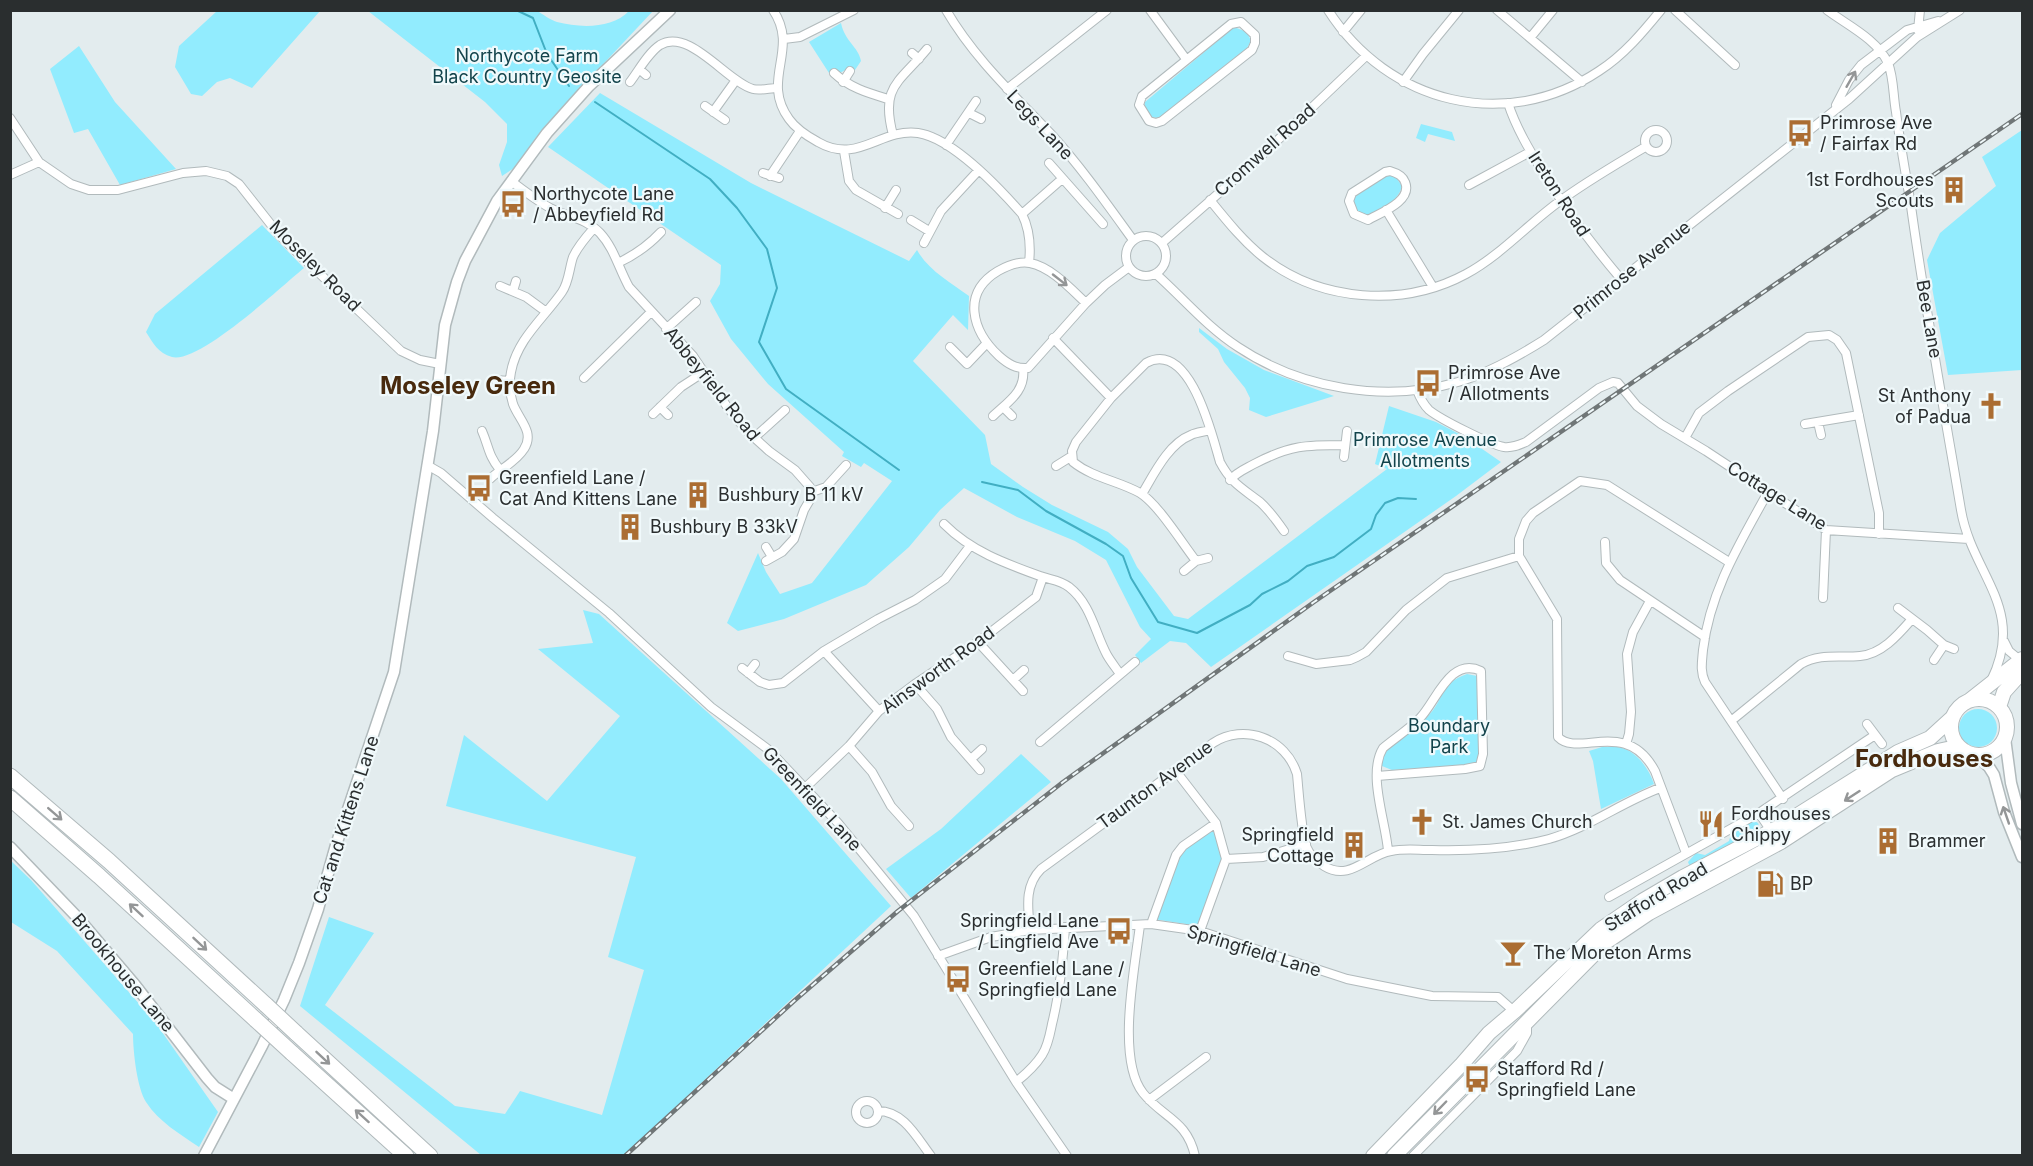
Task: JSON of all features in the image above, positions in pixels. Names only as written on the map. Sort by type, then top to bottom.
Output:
[{"type":"highway","points":[[1970,700],[1986,699],[1999,707],[2006,718],[2005,738],[1995,750],[1981,755],[1968,752],[1952,734],[1953,717],[1957,709],[1989,683],[2022,664]]},
{"type":"highway","points":[[1999,707],[2004,692],[2022,664]]},
{"type":"highway","name":"Stafford Road","points":[[1373,1155],[1489,1034],[1601,929],[1642,901],[1771,831],[1898,752],[1930,738],[1953,717]]},
{"type":"highway","name":"Stafford Road","points":[[1394,1155],[1606,942],[1649,913],[1772,847],[1892,770],[1938,751],[1947,749],[1968,752]]},
{"type":"highway","points":[[10,776],[109,861],[430,1155]]},
{"type":"highway","points":[[10,798],[406,1155]]},
{"type":"highway","points":[[1771,831],[1776,836],[1799,824],[1810,824]]},
{"type":"highway","points":[[1515,1011],[1530,1009],[1565,974],[1579,968]]},
{"type":"highway","points":[[1462,1064],[1479,1054],[1511,1024],[1527,1022]]},
{"type":"highway","points":[[349,1083],[439,1155]]},
{"type":"street","name":"Cat and Kittens Lane","points":[[204,1155],[280,1009],[299,963],[394,672],[433,431],[445,325],[461,271],[488,217],[511,181],[547,133],[582,93],[670,10]]},
{"type":"street","points":[[773,10],[779,19],[784,39],[777,87],[784,111],[800,130],[828,148],[844,151],[893,135],[918,133],[946,145],[978,171],[1022,214],[1030,237],[1029,263]]},
{"type":"street","points":[[784,39],[800,37],[854,10]]},
{"type":"street","name":"Legs Lane","points":[[946,10],[972,49],[1083,172],[1133,240]]},
{"type":"street","points":[[1007,89],[1107,10]]},
{"type":"street","points":[[1150,10],[1186,59]]},
{"type":"street","points":[[1328,10],[1343,32],[1366,56],[1403,81],[1442,97],[1482,104],[1508,103],[1546,96],[1582,82],[1612,62],[1661,10]]},
{"type":"street","points":[[1343,32],[1361,10]]},
{"type":"street","points":[[1403,81],[1459,10]]},
{"type":"street","points":[[1497,10],[1582,82]]},
{"type":"street","points":[[1530,38],[1553,10]]},
{"type":"street","points":[[1675,10],[1735,65]]},
{"type":"street","points":[[1827,10],[1871,42],[1888,63]]},
{"type":"street","points":[[1917,37],[1920,10]]},
{"type":"street","name":"Primrose Avenue","points":[[1156,274],[1230,342],[1256,358],[1313,382],[1355,391],[1417,390],[1457,382],[1507,362],[1544,340],[1848,99],[1917,37],[1960,10]]},
{"type":"street","name":"Primrose Avenue","points":[[1829,114],[1853,74],[1879,50],[1900,34],[1918,26],[1946,19]]},
{"type":"street","points":[[1241,22],[1255,35],[1252,50],[1162,121],[1156,123],[1149,121],[1139,105],[1142,96],[1186,59],[1231,24],[1241,22]]},
{"type":"street","points":[[630,81],[657,47],[670,41],[681,43],[700,53],[736,80],[755,90],[777,87]]},
{"type":"street","points":[[893,135],[888,99],[898,81],[927,49]]},
{"type":"street","points":[[912,53],[919,59]]},
{"type":"street","name":"Cromwell Road","points":[[1162,243],[1261,156],[1366,56]]},
{"type":"street","name":"Bee Lane","points":[[1888,63],[1893,80],[1895,110],[1918,255],[1963,521],[2000,607],[2003,640],[1998,667],[1989,683]]},
{"type":"street","points":[[639,69],[646,75]]},
{"type":"street","points":[[843,82],[850,71]]},
{"type":"street","points":[[834,73],[843,82],[858,90],[888,99]]},
{"type":"street","points":[[713,112],[736,80]]},
{"type":"street","points":[[946,145],[976,101]]},
{"type":"street","name":"Ireton Road","points":[[1508,103],[1530,152],[1560,201],[1592,245],[1621,279]]},
{"type":"street","points":[[705,106],[724,120]]},
{"type":"street","points":[[969,113],[981,119]]},
{"type":"street","name":"Moseley Road","points":[[10,118],[39,162],[71,184],[90,190],[118,190],[195,172],[206,171],[227,176],[239,184],[280,236],[401,351],[420,360],[440,364]]},
{"type":"street","points":[[779,178],[766,174],[800,130]]},
{"type":"street","points":[[1210,200],[1244,240],[1265,259],[1282,270],[1317,286],[1371,296],[1401,294],[1433,287],[1467,273],[1484,263],[1560,201],[1645,147]]},
{"type":"street","points":[[844,151],[849,181],[856,190],[898,214]]},
{"type":"street","points":[[1469,185],[1530,152]]},
{"type":"street","points":[[10,175],[39,162]]},
{"type":"street","points":[[1049,164],[1103,224]]},
{"type":"street","points":[[924,243],[941,211],[978,171]]},
{"type":"street","points":[[1390,171],[1404,179],[1407,189],[1404,198],[1386,210],[1368,220],[1362,219],[1354,214],[1349,201],[1352,193],[1390,171]]},
{"type":"street","points":[[1022,214],[1062,178]]},
{"type":"street","name":"Abbeyfield Road","points":[[511,181],[551,208],[594,228],[608,243],[629,286],[704,372],[728,408],[753,438],[806,480],[812,492]]},
{"type":"street","points":[[885,208],[896,190]]},
{"type":"street","points":[[1386,210],[1433,287]]},
{"type":"street","points":[[911,220],[929,231]]},
{"type":"street","points":[[490,479],[520,454],[525,448],[528,437],[527,430],[512,401],[510,381],[516,356],[525,338],[562,292],[573,258],[583,240],[594,228]]},
{"type":"street","points":[[618,263],[636,254],[661,232]]},
{"type":"street","points":[[1140,236],[1148,236],[1162,243],[1166,256],[1165,263],[1156,274],[1141,276],[1129,267],[1125,256],[1133,240],[1140,236]]},
{"type":"street","points":[[640,238],[647,246]]},
{"type":"street","points":[[1086,303],[1060,278],[1029,263],[1006,266],[987,279],[976,294],[975,318],[987,343],[1002,359],[1011,366],[1028,368],[1086,303],[1129,267]]},
{"type":"street","points":[[513,291],[516,281]]},
{"type":"street","points":[[500,286],[513,291],[545,311]]},
{"type":"street","points":[[666,329],[696,302]]},
{"type":"street","points":[[584,378],[651,312]]},
{"type":"street","points":[[1685,438],[1699,413],[1728,391],[1808,338],[1829,335],[1844,347],[1852,375],[1879,513],[1879,534]]},
{"type":"street","points":[[1053,338],[1111,398]]},
{"type":"street","points":[[950,347],[967,363],[987,343]]},
{"type":"street","points":[[1196,561],[1152,503],[1142,494],[1083,470],[1073,462],[1072,451],[1076,442],[1111,398],[1146,363],[1157,358],[1163,358],[1177,367],[1193,386],[1220,462],[1230,480],[1262,504],[1284,531]]},
{"type":"street","points":[[993,416],[1019,391],[1024,379],[1021,368]]},
{"type":"street","points":[[652,414],[681,387],[704,372]]},
{"type":"street","points":[[496,380],[510,381]]},
{"type":"street","name":"Cottage Lane","points":[[1417,390],[1424,404],[1435,414],[1494,444],[1507,447],[1527,442],[1568,409],[1607,383],[1618,383],[1637,406],[1661,424],[1826,530],[1969,539]]},
{"type":"street","points":[[660,407],[668,415]]},
{"type":"street","points":[[1003,407],[1012,416]]},
{"type":"street","points":[[769,410],[777,418]]},
{"type":"street","points":[[753,438],[785,410]]},
{"type":"street","points":[[1805,424],[1859,415]]},
{"type":"street","points":[[1818,422],[1821,435]]},
{"type":"street","points":[[1142,494],[1162,460],[1179,442],[1191,435],[1210,430]]},
{"type":"street","points":[[1344,458],[1347,430]]},
{"type":"street","points":[[482,431],[488,446],[488,454],[500,470]]},
{"type":"street","points":[[1230,480],[1236,474],[1276,452],[1306,445],[1345,445]]},
{"type":"street","points":[[1056,466],[1072,456]]},
{"type":"street","name":"Greenfield Lane","points":[[427,465],[441,473],[609,613],[711,707],[770,750],[838,823],[907,908],[1016,1082],[1066,1155]]},
{"type":"street","points":[[765,547],[769,559],[782,552],[794,539],[812,492],[826,487],[846,465]]},
{"type":"street","points":[[1686,853],[1650,763],[1635,749],[1614,741],[1570,744],[1561,740],[1557,734],[1557,619],[1519,556],[1519,539],[1526,521],[1533,513],[1580,481],[1607,485],[1730,562]]},
{"type":"street","points":[[1768,492],[1713,599],[1705,637],[1702,674],[1783,798]]},
{"type":"street","points":[[944,524],[959,539],[994,559],[1043,577],[1056,579],[1071,588],[1084,603],[1107,656],[1120,674]]},
{"type":"street","points":[[1823,598],[1826,530]]},
{"type":"street","points":[[1605,542],[1606,563],[1620,580],[1705,637]]},
{"type":"street","points":[[755,664],[745,670],[760,682],[776,685],[790,679],[824,651],[915,600],[945,579],[970,546]]},
{"type":"street","points":[[1288,656],[1316,664],[1357,657],[1366,652],[1406,610],[1447,578],[1519,556]]},
{"type":"street","points":[[1184,572],[1196,561],[1208,558]]},
{"type":"street","name":"Ainsworth Road","points":[[805,788],[849,746],[879,711],[978,642],[1036,597],[1043,577]]},
{"type":"street","points":[[1626,744],[1631,712],[1627,654],[1634,632],[1650,601]]},
{"type":"street","points":[[1898,608],[1944,645],[1954,649]]},
{"type":"street","points":[[1731,721],[1810,658],[1862,656],[1881,648],[1896,638],[1912,619]]},
{"type":"street","points":[[2003,640],[2009,651],[2022,664]]},
{"type":"street","points":[[978,642],[1023,691]]},
{"type":"street","points":[[1934,660],[1944,645]]},
{"type":"street","points":[[824,651],[879,711]]},
{"type":"street","points":[[1040,742],[1135,662]]},
{"type":"street","points":[[1377,776],[1480,766],[1483,754],[1483,679],[1481,671],[1470,668],[1450,676],[1429,709],[1383,748],[1378,759],[1377,776],[1388,851]]},
{"type":"street","points":[[1013,680],[1024,670]]},
{"type":"street","points":[[915,684],[937,709],[951,737],[980,770]]},
{"type":"street","points":[[1867,724],[1882,744]]},
{"type":"street","name":"Taunton Avenue","points":[[1030,930],[1028,898],[1034,876],[1056,856],[1213,743],[1229,735],[1251,734],[1271,741],[1294,764],[1306,843]]},
{"type":"street","name":"Stafford Road","points":[[1609,897],[1759,813],[1875,735]]},
{"type":"street","points":[[2005,738],[2011,783],[2022,824]]},
{"type":"street","points":[[849,746],[872,772],[891,806],[905,815],[909,826]]},
{"type":"street","points":[[970,759],[982,749]]},
{"type":"street","points":[[1968,752],[1989,767],[1994,775],[2004,812],[2022,856]]},
{"type":"street","points":[[1175,770],[1215,823],[1226,859],[1200,931]]},
{"type":"street","points":[[1226,859],[1263,857],[1306,843],[1317,861],[1331,870],[1340,871],[1361,866],[1388,851],[1504,848],[1550,839],[1569,832],[1633,799],[1660,788]]},
{"type":"street","points":[[1759,813],[1771,831]]},
{"type":"street","points":[[1151,924],[1176,855],[1183,846],[1215,823]]},
{"type":"street","name":"Brookhouse Lane","points":[[10,847],[71,910],[121,968],[215,1087],[234,1099]]},
{"type":"street","name":"Springfield Lane","points":[[938,956],[991,937],[1030,930],[1151,924],[1200,931],[1347,980],[1432,996],[1498,997],[1527,1022]]},
{"type":"street","points":[[1140,925],[1128,1046],[1136,1083],[1149,1100],[1179,1123],[1189,1137],[1196,1155]]},
{"type":"street","points":[[1016,1082],[1031,1070],[1043,1053],[1049,1038],[1061,978],[1065,927]]},
{"type":"street","points":[[1413,1155],[1517,1051],[1527,1033],[1527,1022]]},
{"type":"street","points":[[1149,1100],[1206,1057]]},
{"type":"street","points":[[878,1111],[890,1113],[905,1122],[931,1155]]},
{"type":"green space","points":[[217,11],[320,11],[252,88],[230,78],[217,82],[202,96],[191,94],[175,67],[179,46]]},
{"type":"green space","name":"Northycote Farm Black Country Geosite","points":[[368,11],[537,11],[557,22],[595,26],[614,21],[629,11],[653,11],[563,107],[537,138],[522,163],[502,176],[499,165],[507,142],[507,124],[485,102]]},
{"type":"green space","points":[[841,23],[845,35],[857,51],[861,61],[853,73],[847,69],[840,73],[833,68],[829,73],[809,42]]},
{"type":"green space","points":[[1234,27],[1247,32],[1251,41],[1247,48],[1159,118],[1147,114],[1145,102]]},
{"type":"green space","points":[[79,46],[115,102],[176,169],[120,185],[88,129],[74,133],[50,69]]},
{"type":"green space","name":"Primrose Avenue Allotments","points":[[600,93],[751,183],[909,261],[917,250],[934,270],[969,296],[968,330],[953,315],[913,361],[985,435],[991,464],[1052,505],[1108,532],[1128,549],[1137,567],[1174,616],[1188,619],[1387,469],[1375,464],[1389,406],[1436,422],[1465,437],[1501,462],[1211,667],[1186,643],[1170,641],[1141,663],[1135,655],[1151,639],[1140,627],[1106,560],[1075,541],[1017,517],[964,488],[940,510],[909,547],[866,585],[784,619],[738,631],[727,623],[758,553],[766,572],[780,594],[812,583],[892,481],[864,463],[861,467],[842,456],[844,452],[768,384],[731,339],[710,301],[720,284],[721,265],[548,147]]},
{"type":"green space","points":[[1421,124],[1452,132],[1455,141],[1428,134],[1425,142],[1416,138]]},
{"type":"green space","points":[[2022,130],[2022,370],[1948,375],[1927,260],[1940,233],[1996,186],[1982,157]]},
{"type":"green space","points":[[1389,174],[1395,176],[1402,186],[1400,192],[1376,212],[1364,217],[1357,215],[1352,201],[1359,191]]},
{"type":"green space","points":[[262,225],[304,268],[240,322],[201,349],[185,356],[172,357],[159,350],[146,332],[155,314]]},
{"type":"green space","points":[[1199,328],[1227,349],[1264,370],[1334,396],[1266,417],[1249,410],[1250,398],[1245,388],[1224,362],[1218,349],[1199,332]]},
{"type":"green space","points":[[583,610],[599,614],[781,779],[891,906],[624,1155],[481,1155],[300,1006],[329,917],[374,933],[325,1005],[455,1106],[505,1114],[520,1091],[602,1115],[644,970],[608,957],[636,857],[446,806],[464,735],[547,801],[620,716],[538,649],[593,643]]},
{"type":"green space","name":"Boundary Park","points":[[1467,674],[1477,676],[1479,755],[1477,762],[1467,765],[1392,770],[1382,766],[1382,758],[1386,750],[1433,711],[1451,683]]},
{"type":"green space","points":[[1978,709],[1991,715],[1997,728],[1991,741],[1978,747],[1965,741],[1959,728],[1965,715]]},
{"type":"green space","points":[[1602,747],[1620,747],[1628,750],[1646,767],[1654,784],[1601,809],[1593,761],[1589,751]]},
{"type":"green space","points":[[1021,754],[1051,782],[911,898],[886,869],[941,829]]},
{"type":"green space","points":[[1753,820],[1758,823],[1760,829],[1754,835],[1690,867],[1688,862],[1696,853],[1705,855],[1729,841],[1731,834]]},
{"type":"green space","points":[[1214,827],[1223,860],[1199,926],[1153,919],[1183,848]]},
{"type":"green space","points":[[10,860],[31,880],[155,1022],[218,1112],[199,1147],[163,1122],[146,1102],[138,1079],[133,1034],[57,951],[11,922]]},
{"type":"waterway","points":[[516,10],[533,18],[547,54],[569,86]]},
{"type":"waterway","points":[[595,102],[710,179],[737,208],[767,249],[777,288],[759,342],[786,389],[899,470]]},
{"type":"waterway","points":[[982,482],[1018,490],[1046,511],[1106,544],[1123,556],[1131,578],[1158,622],[1197,633],[1250,605],[1262,594],[1288,581],[1307,566],[1334,557],[1371,529],[1376,515],[1385,503],[1398,498],[1416,499]]},
{"type":"railway","points":[[625,1156],[794,1001],[898,911],[1063,782],[1314,602],[2022,114]]},
{"type":"place","name":"Primrose Ave / Fairfax Rd","points":[[1800,133]]},
{"type":"place","name":"1st Fordhouses Scouts","points":[[1954,190]]},
{"type":"place","name":"Northycote Lane / Abbeyfield Rd","points":[[513,204]]},
{"type":"place","name":"Primrose Ave / Allotments","points":[[1428,383]]},
{"type":"place","name":"St Anthony of Padua","points":[[1991,406]]},
{"type":"place","name":"Greenfield Lane / Cat And Kittens Lane","points":[[479,488]]},
{"type":"place","name":"Bushbury B 11 kV","points":[[698,495]]},
{"type":"place","name":"Bushbury B 33kV","points":[[630,527]]},
{"type":"place","name":"St. James Church","points":[[1422,822]]},
{"type":"place","name":"Fordhouses Chippy","points":[[1711,824]]},
{"type":"place","name":"Brammer","points":[[1888,841]]},
{"type":"place","name":"Springfield Cottage","points":[[1354,845]]},
{"type":"place","name":"BP","points":[[1770,884]]},
{"type":"place","name":"Springfield Lane / Lingfield Ave","points":[[1119,931]]},
{"type":"place","name":"The Moreton Arms","points":[[1513,953]]},
{"type":"place","name":"Greenfield Lane / Springfield Lane","points":[[958,979]]},
{"type":"place","name":"Stafford Rd / Springfield Lane","points":[[1477,1079]]},
{"type":"district","name":"Moseley Green","points":[[468,386]]},
{"type":"district","name":"Fordhouses","points":[[1924,759]]}]
